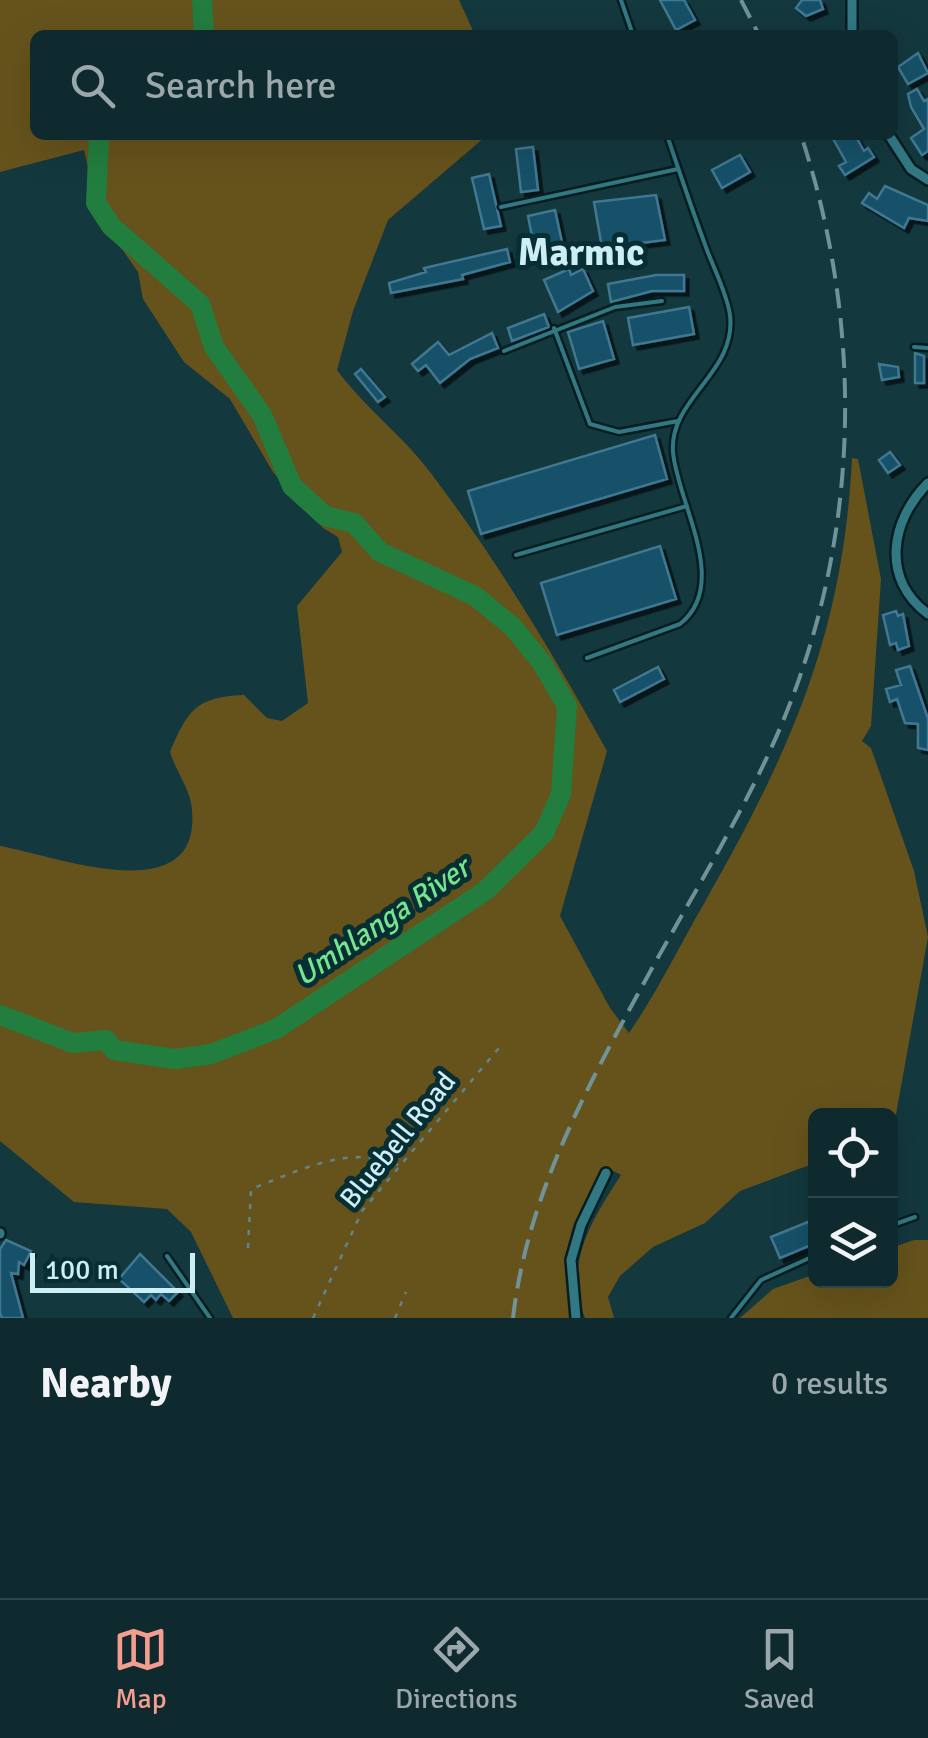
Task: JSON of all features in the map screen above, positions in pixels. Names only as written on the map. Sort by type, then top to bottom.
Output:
[{"type":"street","points":[[852,0],[852,30]]},
{"type":"street","points":[[892,140],[911,169],[928,180]]},
{"type":"street","points":[[928,483],[900,523],[894,549],[903,586],[928,614]]},
{"type":"street","points":[[576,1318],[571,1260],[581,1224],[606,1173]]},
{"type":"lane","points":[[621,0],[630,30]]},
{"type":"lane","points":[[587,658],[680,624],[691,616],[700,595],[698,549],[673,455],[678,420],[722,362],[730,315],[668,140]]},
{"type":"lane","points":[[502,207],[678,169]]},
{"type":"lane","points":[[504,351],[615,307],[662,301]]},
{"type":"lane","points":[[554,328],[590,424],[618,432],[678,420]]},
{"type":"lane","points":[[914,348],[928,348]]},
{"type":"lane","points":[[516,555],[687,506]]},
{"type":"lane","points":[[898,1223],[915,1217]]},
{"type":"lane","points":[[166,1256],[210,1318]]},
{"type":"lane","points":[[731,1318],[761,1280],[808,1258]]},
{"type":"path","name":"Bluebell Road","points":[[313,1318],[362,1211],[499,1048]]},
{"type":"path","points":[[248,1248],[251,1189],[329,1160],[383,1158],[400,1166]]},
{"type":"path","points":[[395,1318],[406,1292]]},
{"type":"shaded area","points":[[0,0],[459,0],[473,30],[30,30],[30,140],[481,140],[388,220],[353,311],[337,370],[419,459],[455,505],[524,608],[607,751],[560,916],[610,1008],[629,1033],[733,851],[785,745],[824,638],[847,522],[852,458],[858,459],[881,579],[871,726],[862,741],[871,748],[914,871],[928,937],[897,1108],[808,1108],[808,1166],[740,1191],[705,1223],[653,1247],[620,1276],[608,1297],[614,1318],[585,1318],[579,1298],[579,1261],[584,1243],[621,1175],[606,1167],[582,1207],[570,1238],[570,1318],[233,1318],[191,1232],[167,1209],[74,1202],[0,1141],[0,846],[119,870],[149,869],[173,860],[189,841],[192,810],[170,752],[182,726],[196,708],[228,696],[244,695],[267,718],[282,721],[308,703],[297,606],[342,552],[338,537],[323,528],[273,472],[230,399],[184,362],[143,299],[138,272],[99,216],[84,150],[0,172]]},
{"type":"shaded area","points":[[928,1240],[928,1318],[740,1318],[773,1289],[808,1276],[808,1288],[898,1288],[898,1246]]},
{"type":"building","points":[[660,0],[684,0],[695,20],[676,30]]},
{"type":"building","points":[[802,0],[820,0],[823,9],[806,16],[796,8]]},
{"type":"building","points":[[918,53],[928,73],[908,84],[898,67]]},
{"type":"building","points":[[917,89],[924,101],[928,99],[928,151],[922,155],[911,138],[924,129],[908,94]]},
{"type":"building","points":[[834,140],[858,140],[864,151],[868,148],[874,157],[845,175],[839,166],[846,162]]},
{"type":"building","points":[[533,147],[538,190],[521,192],[516,149]]},
{"type":"building","points":[[740,155],[750,172],[722,188],[712,170]]},
{"type":"building","points":[[489,174],[501,226],[484,229],[472,178]]},
{"type":"building","points":[[885,186],[928,205],[928,221],[909,218],[904,228],[862,203],[869,193],[877,199]]},
{"type":"building","points":[[656,195],[665,240],[602,248],[594,202]]},
{"type":"building","points":[[555,210],[565,256],[537,262],[528,216]]},
{"type":"building","points":[[507,249],[510,262],[462,275],[463,279],[391,293],[389,283],[426,272],[424,268]]},
{"type":"building","points":[[569,269],[571,275],[583,269],[593,291],[558,312],[544,280]]},
{"type":"building","points":[[656,275],[684,275],[684,291],[652,291],[611,302],[608,284]]},
{"type":"building","points":[[689,307],[694,334],[633,345],[628,318]]},
{"type":"building","points":[[544,314],[549,327],[512,341],[508,328]]},
{"type":"building","points":[[603,321],[614,359],[579,369],[568,332]]},
{"type":"building","points":[[492,333],[498,348],[470,359],[440,383],[426,365],[418,371],[412,364],[438,342],[449,355]]},
{"type":"building","points":[[915,353],[924,356],[924,383],[915,383]]},
{"type":"building","points":[[879,364],[898,367],[899,377],[882,380]]},
{"type":"building","points":[[361,369],[385,397],[378,402],[355,374]]},
{"type":"building","points":[[655,435],[667,479],[481,534],[468,491]]},
{"type":"building","points":[[890,452],[900,465],[888,473],[879,460]]},
{"type":"building","points":[[660,546],[676,599],[557,635],[541,583]]},
{"type":"building","points":[[896,611],[898,616],[903,614],[909,646],[898,650],[896,643],[890,645],[883,615]]},
{"type":"building","points":[[910,666],[928,719],[928,750],[918,748],[918,724],[905,723],[897,699],[890,702],[886,689],[901,685],[896,670]]},
{"type":"building","points":[[658,667],[664,679],[620,702],[614,690]]},
{"type":"building","points":[[808,1222],[808,1246],[780,1258],[771,1237]]},
{"type":"building","points":[[6,1240],[31,1251],[24,1265],[19,1262],[18,1274],[11,1273],[23,1318],[2,1318],[0,1313],[0,1249]]},
{"type":"building","points":[[140,1254],[178,1292],[169,1301],[161,1294],[156,1300],[151,1295],[144,1302],[119,1279]]},
{"type":"waterway","name":"Umhlanga River","points":[[202,0],[204,30]]},
{"type":"waterway","name":"Umhlanga River","points":[[0,1015],[73,1043],[106,1040],[114,1050],[175,1059],[211,1054],[276,1029],[485,891],[544,833],[561,794],[567,706],[542,663],[513,627],[475,596],[380,552],[354,523],[325,516],[292,486],[262,415],[214,347],[200,304],[111,226],[96,203],[99,140]]},
{"type":"railway","points":[[741,0],[756,30]]},
{"type":"railway","points":[[513,1318],[531,1229],[581,1102],[768,755],[799,680],[821,604],[837,526],[844,448],[844,369],[837,290],[823,212],[802,140]]},
{"type":"district","name":"Marmic","points":[[581,252]]}]
